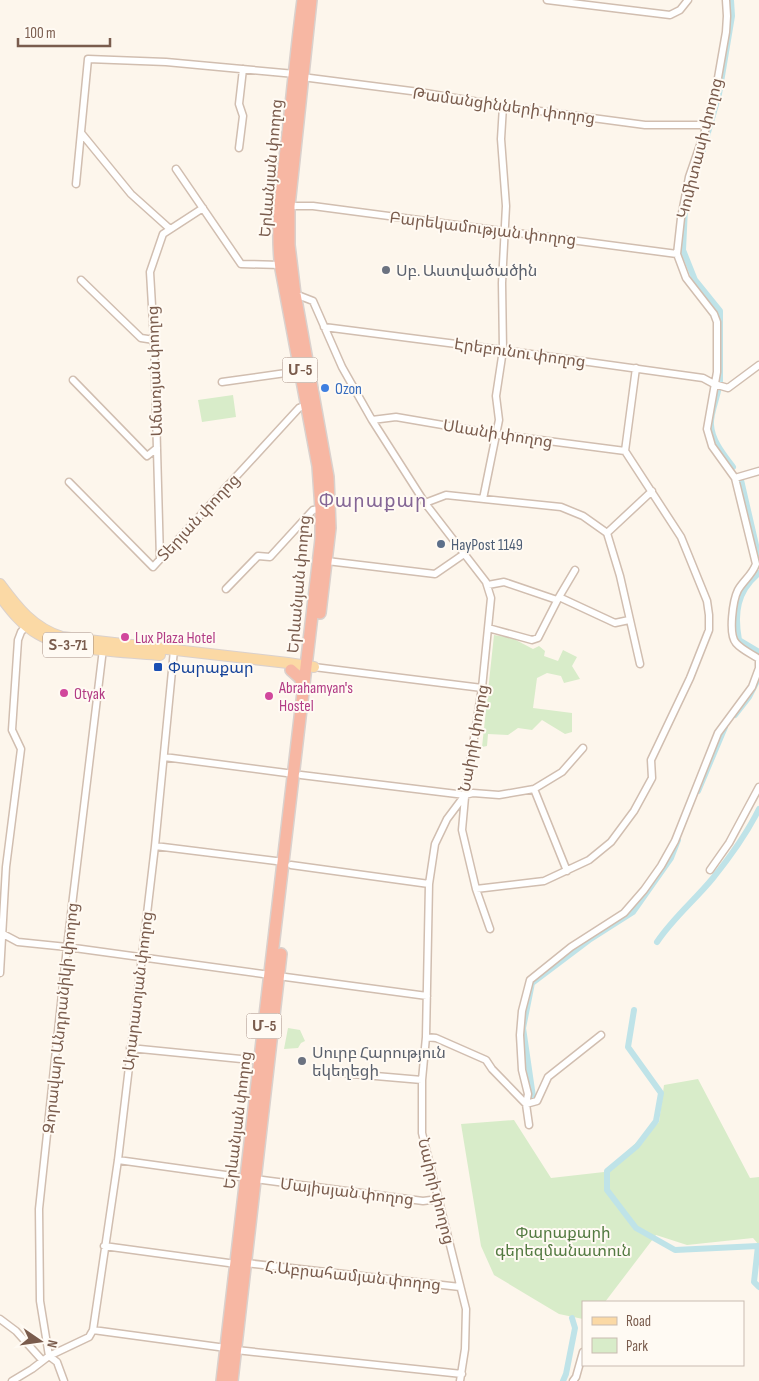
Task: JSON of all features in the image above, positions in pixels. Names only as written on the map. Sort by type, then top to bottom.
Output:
[{"type":"highway","name":"Երևանյան փողոց","points":[[232,1381],[231,1349],[287,863],[330,528],[328,477],[295,294],[289,245],[289,206],[303,0]]},
{"type":"highway","name":"Երևանյան փողոց","points":[[298,774],[304,690],[312,669],[321,539],[321,509],[318,466],[281,265],[279,242],[280,212],[298,75],[311,0]]},
{"type":"highway","points":[[290,670],[300,678],[304,690]]},
{"type":"highway","name":"Երևանյան փողոց","points":[[251,1178],[260,1061],[274,976]]},
{"type":"highway","name":"Երևանյան փողոց","points":[[222,1381],[231,1349]]},
{"type":"main road","name":"Տ-3-71","points":[[0,584],[26,616],[40,627],[67,638],[290,670],[312,669]]},
{"type":"main road","name":"Տ-3-71","points":[[0,596],[16,617],[26,626],[40,636],[58,643],[103,649],[173,653],[312,669]]},
{"type":"street","points":[[547,0],[670,15],[680,10],[688,0]]},
{"type":"street","name":"Կոմիտասի փողոց","points":[[529,1126],[526,1104],[528,1094],[522,1070],[520,1035],[522,1011],[530,980],[571,947],[624,913],[644,890],[661,866],[675,841],[718,733],[752,687],[759,668],[759,659],[738,646],[733,639],[732,620],[737,591],[753,573],[756,564],[735,478],[712,446],[707,429],[717,372],[717,322],[714,314],[686,278],[677,254],[681,218],[689,177],[715,95],[726,32],[726,0]]},
{"type":"street","name":"Թամանցինների փողոց","points":[[82,134],[88,59],[166,62],[244,69],[298,75],[502,106],[645,125],[707,125]]},
{"type":"street","points":[[239,148],[243,116],[239,104],[244,69]]},
{"type":"street","points":[[483,499],[499,420],[496,396],[503,350],[502,283],[506,189],[500,139],[502,106]]},
{"type":"street","points":[[76,184],[82,134]]},
{"type":"street","points":[[82,134],[131,194],[170,229]]},
{"type":"street","points":[[176,169],[241,264],[281,265]]},
{"type":"street","name":"Բարեկամության փողոց","points":[[289,206],[313,206],[677,254]]},
{"type":"street","name":"Աճառյան փողոց","points":[[160,559],[154,340],[150,272],[162,234],[203,208]]},
{"type":"street","points":[[81,280],[141,338],[154,340]]},
{"type":"street","points":[[295,294],[312,300],[342,366],[372,420],[425,503],[488,585],[504,582],[558,599],[615,624],[629,620]]},
{"type":"street","name":"Էրեբունու փողոց","points":[[324,327],[636,368],[703,378],[714,384]]},
{"type":"street","points":[[714,384],[728,388],[759,365]]},
{"type":"street","points":[[476,889],[544,881],[589,860],[611,842],[634,811],[652,778],[651,760],[690,678],[708,630],[709,615],[707,601],[681,537],[625,451],[636,368]]},
{"type":"street","points":[[222,382],[300,371]]},
{"type":"street","points":[[73,380],[147,456],[157,448]]},
{"type":"street","name":"Տերյան փողոց","points":[[69,482],[153,567],[299,408],[306,405]]},
{"type":"street","name":"Սևանի փողոց","points":[[372,420],[396,417],[496,434],[625,451]]},
{"type":"street","points":[[735,478],[759,471]]},
{"type":"street","points":[[607,533],[652,491]]},
{"type":"street","points":[[425,503],[446,495],[561,507],[584,516],[607,533],[620,576],[640,664]]},
{"type":"street","points":[[226,589],[258,556],[270,557],[313,510],[321,509]]},
{"type":"street","points":[[327,560],[435,574],[464,554]]},
{"type":"street","points":[[488,628],[532,640],[538,638],[575,570]]},
{"type":"street","name":"Նաիրի փողոց","points":[[461,1378],[466,1309],[422,1133],[422,1080],[426,1037],[429,884],[435,844],[447,819],[465,795],[482,688],[491,598],[488,585]]},
{"type":"street","points":[[0,973],[6,867],[21,749],[12,730],[18,650],[21,632],[26,626]]},
{"type":"street","name":"Զորավար Անդրանիկի փողոց","points":[[64,1381],[57,1362],[46,1358],[40,1301],[39,1209],[67,946],[103,649]]},
{"type":"street","name":"Արարատյան փողոց","points":[[93,1330],[118,1160],[155,846],[173,653]]},
{"type":"street","points":[[312,669],[482,688]]},
{"type":"street","points":[[164,757],[465,795],[473,793],[499,795],[534,789],[562,772],[583,748]]},
{"type":"street","points":[[710,870],[729,843],[759,786]]},
{"type":"street","points":[[534,789],[567,871]]},
{"type":"street","points":[[465,795],[462,830],[476,889],[490,929]]},
{"type":"street","points":[[155,846],[429,884]]},
{"type":"street","points":[[2,933],[18,942],[67,946],[427,996]]},
{"type":"street","points":[[426,1037],[436,1038],[486,1060],[492,1069],[526,1104],[536,1101],[548,1077],[601,1035]]},
{"type":"street","points":[[130,1048],[260,1061]]},
{"type":"street","points":[[329,1072],[422,1080]]},
{"type":"street","name":"Մայիսյան փողոց","points":[[118,1160],[423,1201],[439,1199]]},
{"type":"street","name":"Հ.Աբրահամյան փողոց","points":[[104,1246],[241,1264],[460,1287]]},
{"type":"street","points":[[0,1320],[16,1331],[46,1358]]},
{"type":"street","points":[[12,1381],[46,1358],[89,1337],[93,1330],[461,1378]]},
{"type":"street","points":[[573,1381],[582,1356]]},
{"type":"green space","points":[[233,395],[236,417],[202,422],[198,400]]},
{"type":"green space","points":[[494,635],[512,638],[533,649],[539,646],[545,651],[544,656],[558,661],[563,650],[577,657],[572,666],[580,679],[564,683],[561,676],[547,673],[537,678],[533,708],[572,713],[572,732],[565,734],[542,720],[532,730],[518,728],[508,735],[488,734],[487,746],[482,747]]},
{"type":"green space","points":[[288,1028],[300,1030],[305,1041],[298,1048],[284,1049]]},
{"type":"green space","name":"Փարաքարի գերեզմանատուն","points":[[698,1079],[750,1178],[759,1177],[759,1245],[753,1238],[687,1245],[656,1235],[606,1301],[582,1301],[582,1319],[559,1314],[494,1275],[481,1246],[461,1124],[514,1120],[551,1178],[604,1172],[659,1122],[664,1085]]},
{"type":"waterway","points":[[701,157],[719,94],[732,16],[731,0]]},
{"type":"waterway","points":[[685,208],[683,250],[695,280],[720,311],[720,381]]},
{"type":"waterway","points":[[718,391],[711,417],[712,431],[719,448],[733,467]]},
{"type":"waterway","points":[[741,480],[759,558]]},
{"type":"waterway","points":[[759,573],[746,587],[737,612],[739,640],[759,652]]},
{"type":"waterway","points":[[735,715],[749,697],[759,677]]},
{"type":"waterway","points":[[698,791],[725,727]]},
{"type":"waterway","points":[[657,942],[719,870],[744,836],[759,809]]},
{"type":"waterway","points":[[533,1097],[523,1028],[532,983],[589,940],[633,912],[671,858],[678,840]]},
{"type":"waterway","points":[[634,1010],[628,1047],[661,1093],[656,1121],[637,1146],[607,1171],[607,1190],[636,1228],[675,1250],[758,1246],[754,1282],[759,1287]]},
{"type":"waterway","points":[[563,1381],[575,1328],[572,1318]]},
{"type":"place","name":"Սբ. Աստվածածին","points":[[386,270]]},
{"type":"place","name":"Ozon","points":[[325,388]]},
{"type":"place","name":"HayPost 1149","points":[[441,544]]},
{"type":"place","name":"Lux Plaza Hotel","points":[[125,637]]},
{"type":"place","name":"Փարաքար","points":[[158,667]]},
{"type":"place","name":"Otyak","points":[[64,693]]},
{"type":"place","name":"Abrahamyan's Hostel","points":[[269,696]]},
{"type":"place","name":"Սուրբ Հարություն եկեղեցի","points":[[302,1061]]},
{"type":"district","name":"Փարաքար","points":[[373,500]]}]
